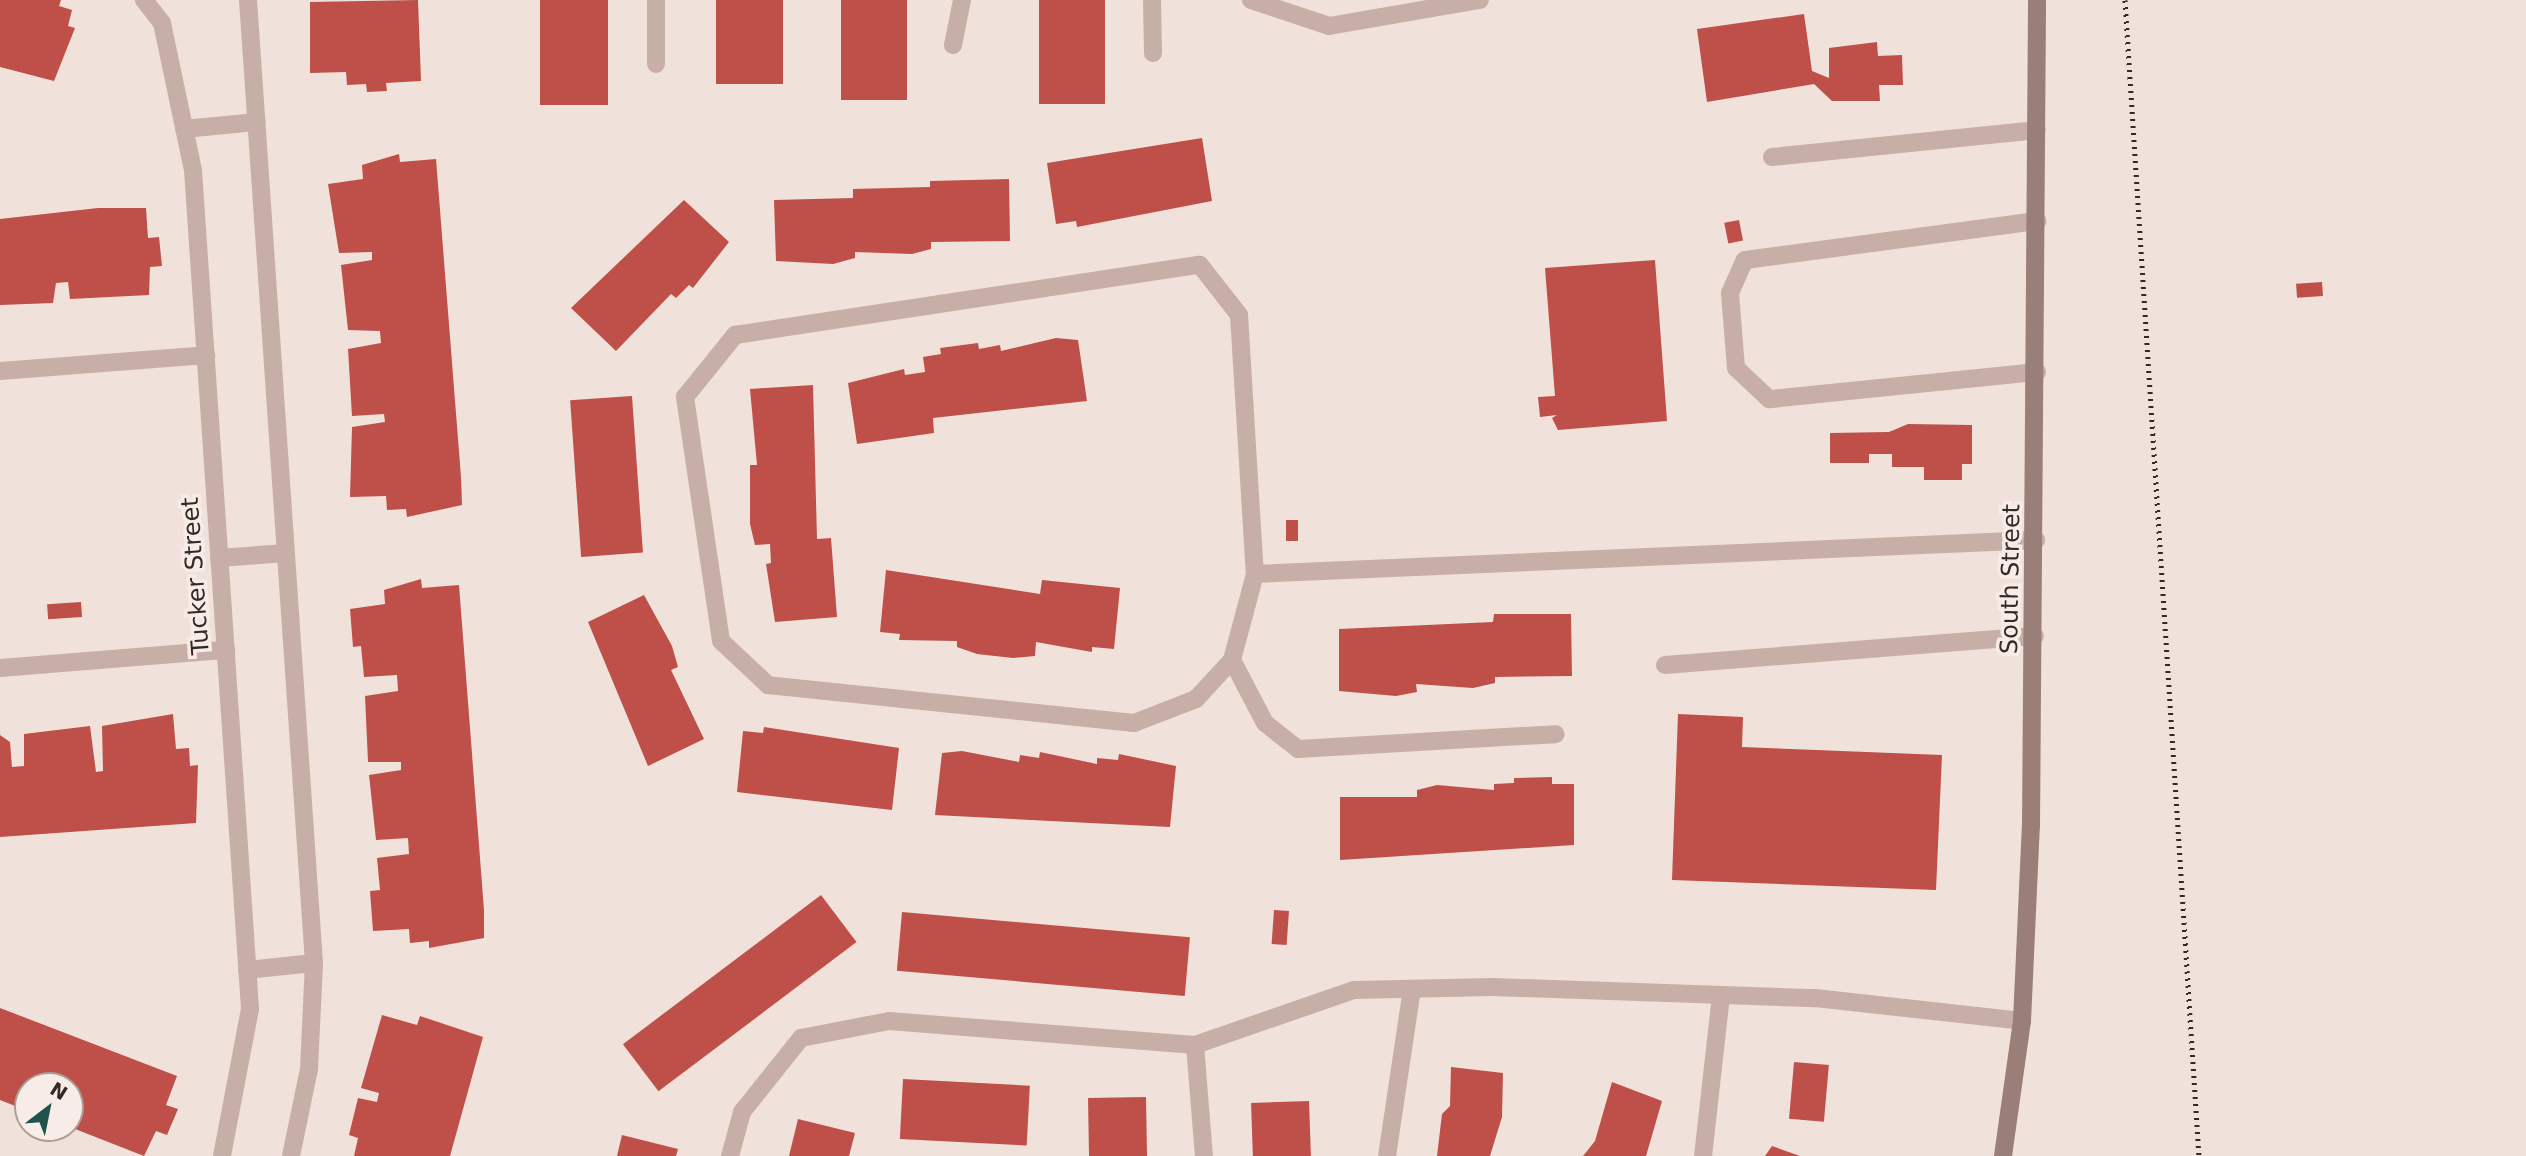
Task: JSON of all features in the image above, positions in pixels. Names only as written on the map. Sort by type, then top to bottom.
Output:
[{"type":"main road","name":"South Street","points":[[2003,1156],[2022,1021],[2035,636],[2038,0]]},
{"type":"street","name":"Tucker Street","points":[[144,0],[162,23],[193,170],[226,650],[250,1009],[222,1156]]},
{"type":"street","points":[[248,0],[314,963],[309,1069],[291,1156]]},
{"type":"street","points":[[656,0],[656,64]]},
{"type":"street","points":[[953,45],[962,0]]},
{"type":"street","points":[[1152,0],[1153,53]]},
{"type":"street","points":[[1251,0],[1329,26],[1480,0]]},
{"type":"street","points":[[184,129],[257,121]]},
{"type":"street","points":[[1772,157],[2037,130]]},
{"type":"street","points":[[2036,372],[1769,398],[1737,368],[1730,293],[1745,260],[2037,220]]},
{"type":"street","points":[[1200,265],[1239,315],[1255,574],[1232,660],[1196,699],[1134,723],[768,685],[721,641],[685,397],[735,335],[1200,265]]},
{"type":"street","points":[[0,371],[206,355]]},
{"type":"street","points":[[1255,574],[2036,540]]},
{"type":"street","points":[[219,558],[286,553]]},
{"type":"street","points":[[1665,665],[2035,636]]},
{"type":"street","points":[[0,668],[226,650]]},
{"type":"street","points":[[1232,660],[1265,723],[1298,749],[1556,734]]},
{"type":"street","points":[[247,970],[314,963]]},
{"type":"street","points":[[730,1156],[742,1112],[801,1038],[889,1021],[1195,1045],[1354,990],[1412,989],[1815,998],[2022,1021]]},
{"type":"street","points":[[1387,1156],[1412,989]]},
{"type":"street","points":[[1703,1156],[1721,995]]},
{"type":"street","points":[[1195,1045],[1204,1156]]},
{"type":"building","points":[[0,0],[61,0],[59,6],[72,10],[68,26],[75,28],[54,81],[0,67]]},
{"type":"building","points":[[418,0],[421,81],[386,83],[387,91],[367,92],[366,84],[347,85],[346,72],[310,73],[310,2]]},
{"type":"building","points":[[540,0],[608,0],[608,105],[540,105]]},
{"type":"building","points":[[716,0],[783,0],[783,84],[716,84]]},
{"type":"building","points":[[841,0],[907,0],[907,100],[841,100]]},
{"type":"building","points":[[1039,0],[1105,0],[1105,104],[1039,104]]},
{"type":"building","points":[[1804,14],[1812,71],[1829,78],[1829,48],[1877,42],[1878,56],[1902,55],[1903,85],[1879,85],[1880,101],[1832,101],[1814,84],[1707,102],[1697,29]]},
{"type":"building","points":[[1202,138],[1212,201],[1077,227],[1076,221],[1056,224],[1047,163]]},
{"type":"building","points":[[399,154],[400,162],[436,159],[462,505],[407,517],[406,509],[387,510],[386,496],[350,497],[352,427],[385,422],[384,414],[352,416],[348,349],[381,343],[380,331],[348,330],[341,265],[372,260],[372,252],[339,253],[328,184],[363,179],[362,165]]},
{"type":"building","points":[[1009,179],[1010,241],[931,242],[931,249],[912,254],[855,252],[855,258],[833,264],[776,261],[774,200],[853,198],[853,189],[930,187],[930,181]]},
{"type":"building","points":[[684,200],[729,242],[693,288],[689,285],[676,298],[671,294],[616,351],[571,308]]},
{"type":"building","points":[[98,208],[146,208],[148,238],[159,237],[162,266],[150,267],[149,295],[70,299],[68,282],[56,283],[53,303],[0,305],[0,219]]},
{"type":"building","points":[[1739,220],[1743,241],[1728,243],[1724,223]]},
{"type":"building","points":[[1655,260],[1667,421],[1558,430],[1552,418],[1557,415],[1540,417],[1538,397],[1555,396],[1545,268]]},
{"type":"building","points":[[2322,282],[2323,296],[2297,298],[2296,284]]},
{"type":"building","points":[[1056,338],[1078,340],[1087,401],[933,418],[934,433],[857,444],[848,383],[904,369],[905,375],[925,372],[923,357],[941,354],[940,348],[978,343],[979,349],[1000,345],[1001,351]]},
{"type":"building","points":[[813,385],[817,539],[831,538],[837,617],[775,622],[766,564],[771,563],[770,544],[755,545],[750,524],[750,465],[757,465],[750,389]]},
{"type":"building","points":[[632,396],[643,553],[581,557],[570,400]]},
{"type":"building","points":[[1908,424],[1972,425],[1972,464],[1962,464],[1962,480],[1924,480],[1924,467],[1892,467],[1892,454],[1869,454],[1869,463],[1830,463],[1830,433],[1889,432]]},
{"type":"building","points":[[1286,520],[1298,520],[1298,541],[1286,541]]},
{"type":"building","points":[[886,570],[1040,594],[1042,580],[1120,588],[1114,649],[1092,647],[1092,652],[1036,642],[1035,656],[1013,658],[977,654],[957,647],[957,641],[899,640],[900,634],[880,632]]},
{"type":"building","points":[[421,579],[422,588],[459,585],[484,910],[484,938],[429,948],[429,941],[410,943],[409,929],[373,931],[370,891],[380,890],[377,858],[409,854],[408,838],[376,840],[369,775],[401,770],[401,762],[368,762],[365,696],[398,691],[397,675],[364,677],[361,646],[353,647],[350,609],[385,604],[384,590]]},
{"type":"building","points":[[644,595],[672,646],[678,667],[671,670],[704,739],[648,766],[588,622]]},
{"type":"building","points":[[81,602],[82,617],[48,619],[47,604]]},
{"type":"building","points":[[1494,614],[1571,614],[1572,676],[1495,677],[1495,683],[1473,688],[1416,684],[1417,692],[1396,696],[1339,691],[1339,629],[1493,622]]},
{"type":"building","points":[[173,714],[176,749],[189,748],[190,766],[198,765],[196,823],[0,837],[0,735],[10,742],[12,767],[24,766],[24,734],[90,726],[96,772],[103,771],[102,726]]},
{"type":"building","points":[[1678,714],[1743,717],[1742,747],[1942,755],[1936,890],[1672,880]]},
{"type":"building","points":[[764,727],[899,748],[892,810],[737,792],[743,731],[763,733]]},
{"type":"building","points":[[962,751],[1019,762],[1020,755],[1039,758],[1040,752],[1097,764],[1097,758],[1118,760],[1119,754],[1176,766],[1170,827],[935,815],[942,753]]},
{"type":"building","points":[[1552,777],[1552,784],[1574,784],[1574,845],[1340,860],[1340,797],[1417,797],[1417,790],[1437,785],[1494,790],[1494,784],[1514,783],[1514,778]]},
{"type":"building","points":[[821,895],[857,942],[658,1091],[623,1044]]},
{"type":"building","points":[[1274,910],[1289,911],[1287,945],[1272,944]]},
{"type":"building","points":[[902,912],[1190,937],[1185,996],[897,971]]},
{"type":"building","points":[[0,1008],[177,1076],[166,1105],[178,1109],[167,1135],[156,1131],[144,1156],[84,1132],[84,1072],[14,1072],[14,1106],[0,1100]]},
{"type":"building","points":[[382,1015],[417,1025],[420,1016],[483,1037],[450,1156],[354,1156],[358,1138],[349,1135],[358,1098],[377,1102],[379,1093],[361,1088]]},
{"type":"building","points":[[1794,1062],[1829,1065],[1824,1122],[1789,1119]]},
{"type":"building","points":[[1451,1067],[1503,1073],[1502,1117],[1490,1156],[1437,1156],[1442,1114],[1450,1106]]},
{"type":"building","points":[[903,1079],[1030,1086],[1027,1146],[900,1139]]},
{"type":"building","points":[[1612,1082],[1662,1101],[1646,1156],[1583,1156],[1595,1141]]},
{"type":"building","points":[[1146,1097],[1147,1156],[1089,1156],[1088,1098]]},
{"type":"building","points":[[1309,1101],[1311,1156],[1253,1156],[1251,1103]]},
{"type":"building","points":[[798,1119],[855,1133],[849,1156],[789,1156]]},
{"type":"building","points":[[622,1135],[678,1149],[676,1156],[617,1156]]},
{"type":"building","points":[[1772,1146],[1800,1156],[1765,1156]]},
{"type":"railway","points":[[2125,0],[2199,1156]]}]
